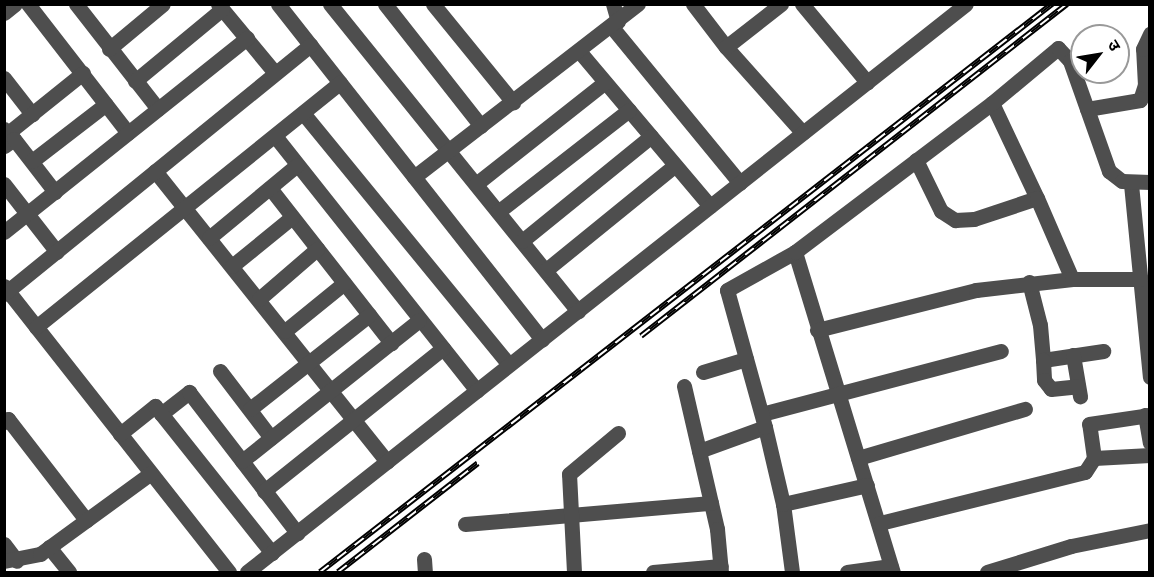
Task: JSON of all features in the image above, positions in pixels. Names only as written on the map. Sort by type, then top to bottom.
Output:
[{"type":"street","points":[[4,13],[15,4]]},
{"type":"street","points":[[28,4],[128,133]]},
{"type":"street","points":[[76,4],[158,109]]},
{"type":"street","points":[[109,49],[163,4]]},
{"type":"street","points":[[278,4],[542,339]]},
{"type":"street","points":[[330,4],[578,311]]},
{"type":"street","points":[[385,4],[482,126]]},
{"type":"street","points":[[433,4],[513,102]]},
{"type":"street","points":[[613,4],[614,23],[740,183]]},
{"type":"street","points":[[414,177],[638,4]]},
{"type":"street","points":[[693,4],[726,47],[803,133]]},
{"type":"street","points":[[726,47],[781,4]]},
{"type":"street","points":[[802,4],[867,82]]},
{"type":"street","points":[[247,573],[966,4]]},
{"type":"street","points":[[135,81],[220,7],[275,73]]},
{"type":"street","points":[[1087,109],[1140,100],[1145,86],[1143,49],[1149,34]]},
{"type":"street","points":[[4,232],[247,38]]},
{"type":"street","points":[[229,573],[6,290],[57,252],[310,45]]},
{"type":"street","points":[[792,573],[783,504],[764,421],[727,290],[795,252],[992,103],[1058,48],[1070,61],[1109,171],[1131,184],[1149,182]]},
{"type":"street","points":[[579,51],[710,206]]},
{"type":"street","points":[[4,129],[8,133],[83,73]]},
{"type":"street","points":[[4,78],[32,114]]},
{"type":"street","points":[[476,184],[605,82]]},
{"type":"street","points":[[36,327],[186,209],[340,83]]},
{"type":"street","points":[[992,103],[1072,279]]},
{"type":"street","points":[[32,161],[106,104]]},
{"type":"street","points":[[498,212],[629,110]]},
{"type":"street","points":[[303,113],[509,365]]},
{"type":"street","points":[[275,136],[477,391]]},
{"type":"street","points":[[522,241],[651,136]]},
{"type":"street","points":[[4,146],[14,138],[55,192]]},
{"type":"street","points":[[916,160],[941,211],[954,220],[974,219],[1037,198]]},
{"type":"street","points":[[209,238],[297,165]]},
{"type":"street","points":[[546,270],[675,165]]},
{"type":"street","points":[[155,171],[310,362],[387,462]]},
{"type":"street","points":[[4,184],[57,252]]},
{"type":"street","points":[[1131,184],[1149,377]]},
{"type":"street","points":[[270,188],[391,343]]},
{"type":"street","points":[[232,266],[292,217]]},
{"type":"street","points":[[259,299],[318,249]]},
{"type":"street","points":[[795,252],[835,392],[880,523],[892,569],[857,572]]},
{"type":"street","points":[[817,330],[949,295],[1029,282],[1072,279],[1140,279]]},
{"type":"street","points":[[1029,282],[1040,325],[1044,380],[1051,389],[1079,391],[1073,355]]},
{"type":"street","points":[[285,331],[344,283]]},
{"type":"street","points":[[250,409],[369,315]]},
{"type":"street","points":[[242,461],[420,320]]},
{"type":"street","points":[[264,490],[443,348]]},
{"type":"street","points":[[699,451],[835,392],[1001,351]]},
{"type":"street","points":[[1043,360],[1103,351]]},
{"type":"street","points":[[703,372],[746,359]]},
{"type":"street","points":[[220,371],[271,438]]},
{"type":"street","points":[[653,573],[721,569],[711,503],[684,386]]},
{"type":"street","points":[[161,414],[189,392],[297,533]]},
{"type":"street","points":[[120,434],[155,406],[272,553]]},
{"type":"street","points":[[858,458],[1025,409]]},
{"type":"street","points":[[880,523],[1085,472],[1094,458],[1089,424],[1148,415],[1149,443]]},
{"type":"street","points":[[4,422],[8,419],[86,520]]},
{"type":"street","points":[[573,573],[568,474],[618,433]]},
{"type":"street","points":[[1094,458],[1149,455]]},
{"type":"street","points":[[4,544],[11,561],[49,547],[151,473]]},
{"type":"street","points":[[783,504],[867,485]]},
{"type":"street","points":[[465,524],[569,517],[711,503]]},
{"type":"street","points":[[987,573],[1071,546],[1149,530]]},
{"type":"street","points":[[49,547],[69,573]]},
{"type":"railway","points":[[320,572],[1052,4]]},
{"type":"railway","points":[[641,336],[1067,4]]},
{"type":"railway","points":[[338,572],[478,463]]}]
